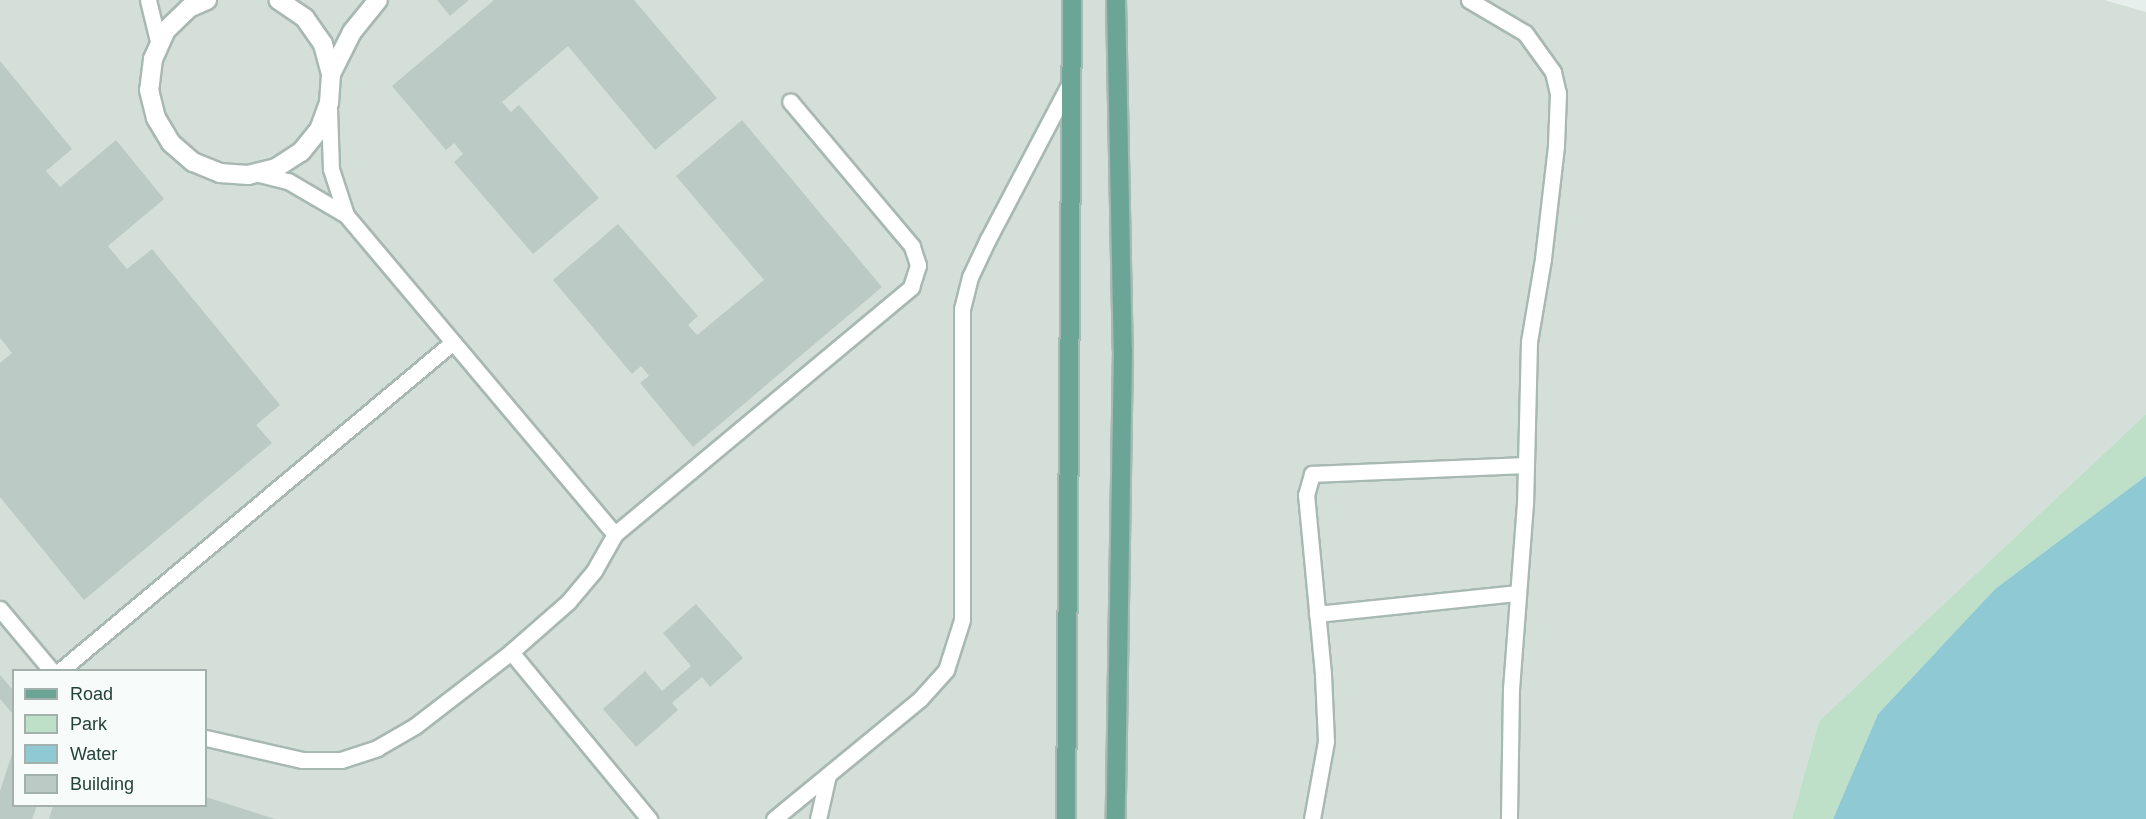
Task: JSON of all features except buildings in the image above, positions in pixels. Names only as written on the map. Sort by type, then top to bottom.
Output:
[{"type":"main road","points":[[1066,819],[1072,0]]},
{"type":"main road","points":[[1116,0],[1123,350],[1116,819]]},
{"type":"street","points":[[207,0],[189,8],[166,30],[153,58],[149,90],[156,118],[171,143],[193,162],[220,173],[255,173],[276,168],[301,152],[319,130],[329,103],[331,74],[323,44],[305,18],[279,0]]},
{"type":"street","points":[[331,74],[351,32],[378,0]]},
{"type":"lane","points":[[148,0],[159,45]]},
{"type":"lane","points":[[1469,0],[1525,33],[1549,65],[1558,93],[1557,146],[1544,259],[1529,342],[1525,465],[1511,689],[1509,819]]},
{"type":"lane","points":[[774,819],[920,699],[946,670],[962,620],[962,309],[970,277],[1071,81]]},
{"type":"lane","points":[[207,738],[302,760],[341,760],[377,748],[415,726],[511,652],[568,602],[594,570],[615,534],[911,287],[918,265],[912,246],[790,101]]},
{"type":"lane","points":[[329,103],[331,169],[346,214]]},
{"type":"lane","points":[[255,173],[288,181],[346,214],[615,534]]},
{"type":"lane","points":[[62,669],[453,342]]},
{"type":"lane","points":[[1312,819],[1326,741],[1306,495],[1312,474],[1525,465]]},
{"type":"lane","points":[[1317,615],[1518,593]]},
{"type":"lane","points":[[0,609],[50,669]]},
{"type":"lane","points":[[511,652],[649,819]]},
{"type":"lane","points":[[818,819],[828,775]]},
{"type":"shaded area","points":[[0,0],[2104,0],[2146,12],[2146,414],[1819,721],[1792,819],[0,819]]},
{"type":"green space","points":[[2146,414],[2146,476],[1995,589],[1878,714],[1833,819],[1792,819],[1819,721]]},
{"type":"water","points":[[2146,476],[2146,819],[1833,819],[1878,714],[1995,589]]}]
